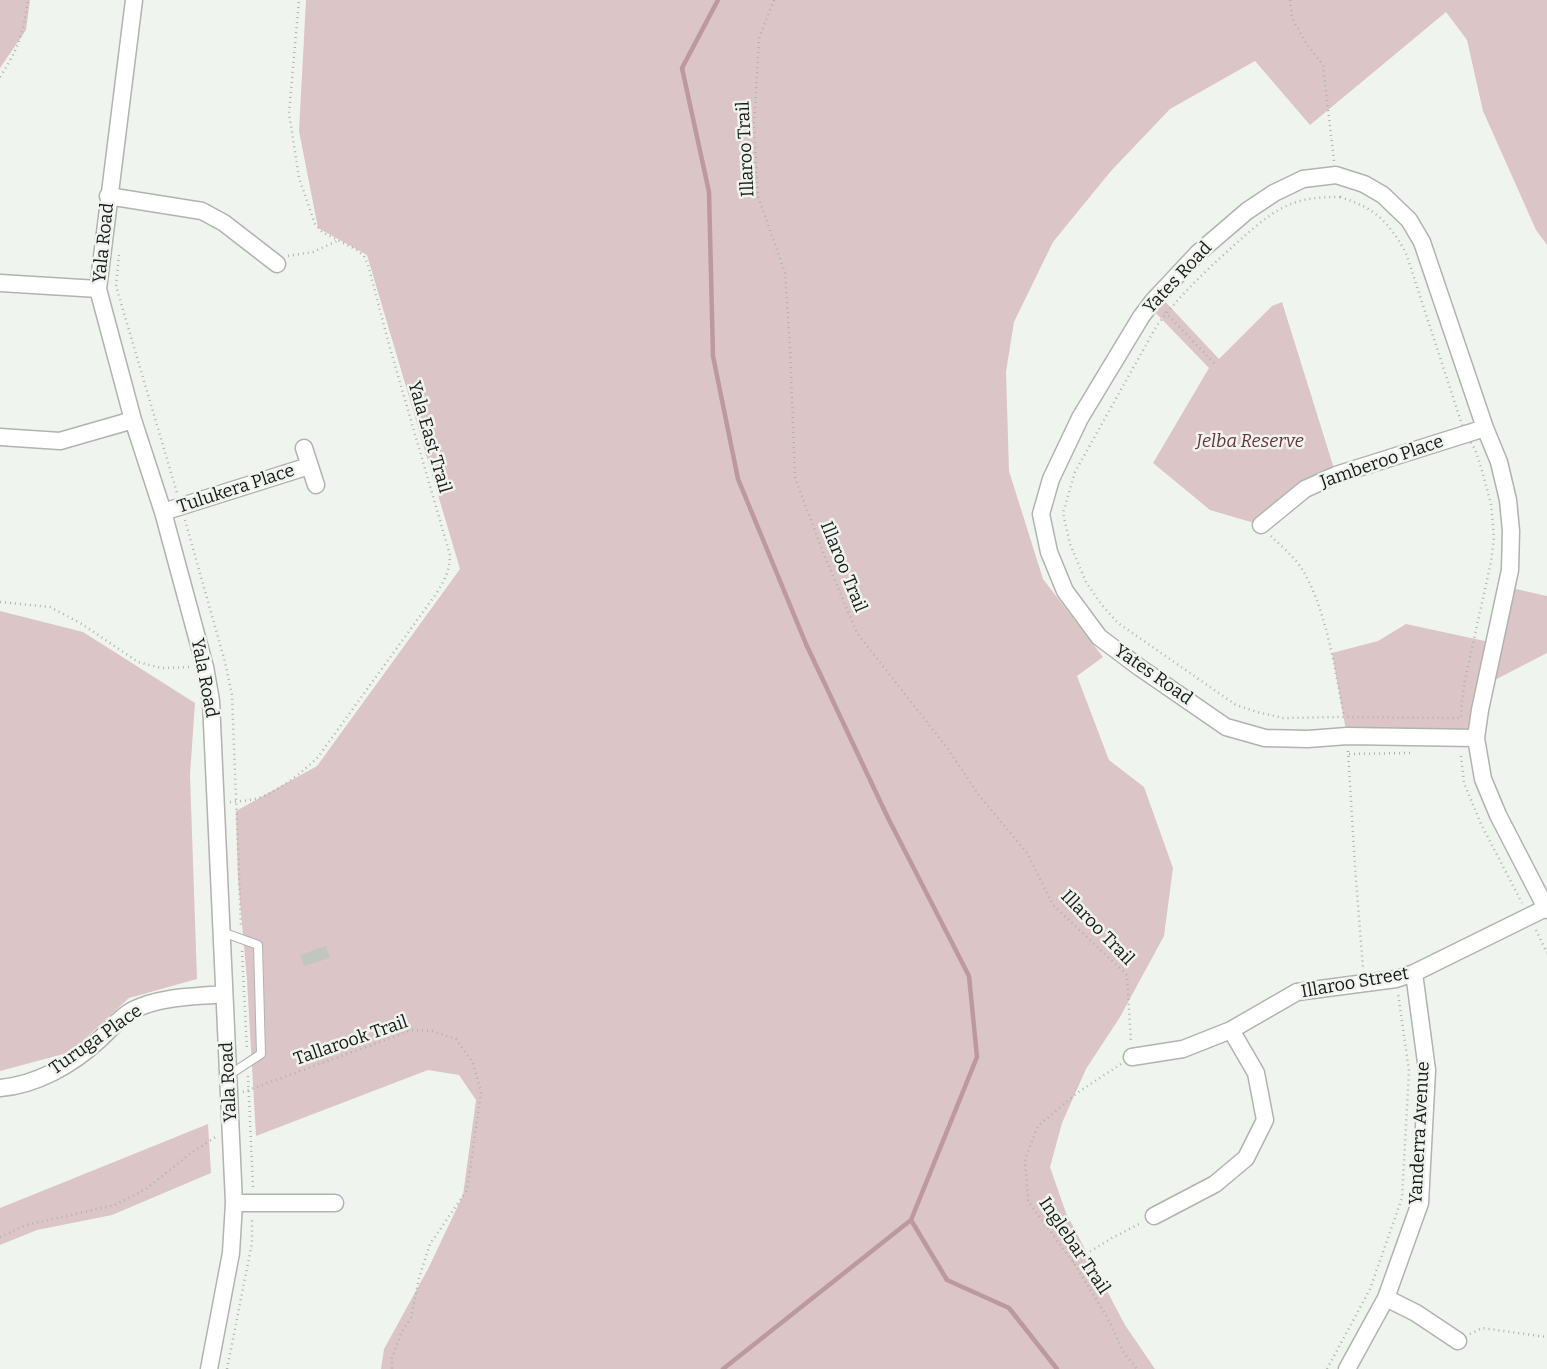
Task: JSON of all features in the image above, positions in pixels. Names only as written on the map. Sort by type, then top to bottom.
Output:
[{"type":"street","name":"Yala Road","points":[[134,0],[108,196],[98,289],[133,420],[163,512],[205,667],[211,701],[234,1203],[231,1253],[209,1369]]},
{"type":"street","name":"Yates Road","points":[[1476,738],[1347,736],[1265,738],[1226,727],[1099,637],[1065,591],[1050,552],[1042,514],[1051,479],[1080,418],[1142,317],[1153,301],[1198,253],[1254,207],[1274,193],[1303,179],[1336,175],[1364,184],[1383,195],[1409,220],[1422,242],[1485,428],[1499,462],[1508,500],[1511,531],[1510,570],[1480,710],[1476,738],[1483,779],[1498,815],[1546,909]]},
{"type":"street","points":[[108,196],[202,211],[224,222],[275,262]]},
{"type":"street","points":[[0,283],[98,289]]},
{"type":"street","points":[[0,437],[60,441],[133,420]]},
{"type":"street","name":"Jamberoo Place","points":[[1261,525],[1305,489],[1336,475],[1485,428]]},
{"type":"street","points":[[304,448],[316,484]]},
{"type":"street","name":"Tulukera Place","points":[[163,512],[310,466]]},
{"type":"street","name":"Illaroo Street","points":[[1132,1057],[1183,1049],[1231,1030],[1297,992],[1364,982],[1396,980],[1546,909]]},
{"type":"street","name":"Yanderra Avenue","points":[[1347,1369],[1386,1298],[1420,1203],[1426,1070],[1414,973]]},
{"type":"street","name":"Turuga Place","points":[[0,1088],[18,1086],[62,1068],[92,1046],[131,1011],[154,1001],[224,994]]},
{"type":"street","points":[[1154,1216],[1215,1184],[1246,1158],[1265,1120],[1256,1073],[1231,1030]]},
{"type":"street","points":[[234,1203],[335,1203]]},
{"type":"street","points":[[1386,1298],[1416,1313],[1458,1341]]},
{"type":"lane","points":[[222,932],[258,945],[261,1054],[229,1075]]},
{"type":"path","points":[[0,77],[18,46],[24,29],[28,0]]},
{"type":"path","name":"Yala East Trail","points":[[216,803],[248,801],[271,792],[310,766],[436,594],[446,578],[450,566],[450,556],[368,265],[364,256],[357,250],[322,232],[315,224],[299,178],[289,113],[299,0]]},
{"type":"path","name":"Illaroo Trail","points":[[774,0],[759,38],[754,124],[758,196],[785,273],[795,478],[822,552],[857,633],[948,749],[978,794],[1027,853],[1052,905],[1127,975],[1132,1057]]},
{"type":"path","points":[[1290,0],[1292,18],[1306,43],[1322,65],[1336,175]]},
{"type":"path","points":[[275,262],[296,254],[313,252],[338,241]]},
{"type":"path","points":[[1153,301],[1215,364]]},
{"type":"path","points":[[1261,525],[1299,565],[1313,589],[1332,653],[1347,736],[1364,982]]},
{"type":"path","points":[[0,602],[50,608],[82,624],[138,662],[161,668],[205,667]]},
{"type":"path","points":[[1461,756],[1464,783],[1481,824],[1547,954]]},
{"type":"path","points":[[1327,1369],[1370,1289],[1402,1198],[1408,1071],[1396,980]]},
{"type":"path","name":"Tallarook Trail","points":[[230,1097],[412,1030],[432,1030],[456,1039],[474,1064],[481,1093],[467,1190],[430,1244],[419,1278],[411,1318],[402,1333],[392,1358],[392,1369]]},
{"type":"path","name":"Inglebar Trail","points":[[1132,1057],[1107,1072],[1038,1126],[1025,1159],[1028,1201],[1073,1262],[1107,1318],[1124,1353],[1137,1369]]},
{"type":"path","points":[[0,1236],[26,1225],[115,1205],[146,1190],[170,1168],[215,1136],[232,1136]]},
{"type":"path","points":[[1073,1262],[1112,1238],[1154,1216]]},
{"type":"path","points":[[1458,1341],[1482,1328],[1547,1337]]},
{"type":"green space","points":[[0,0],[30,0],[26,30],[0,68]]},
{"type":"green space","points":[[306,0],[1547,0],[1547,245],[1536,230],[1483,111],[1467,40],[1446,12],[1310,125],[1255,61],[1170,109],[1111,171],[1053,242],[1014,322],[1006,372],[1009,471],[1043,579],[1103,657],[1077,676],[1109,760],[1144,787],[1173,868],[1164,936],[1120,1017],[1086,1069],[1062,1123],[1050,1167],[1066,1213],[1125,1325],[1155,1369],[381,1369],[384,1349],[429,1267],[463,1195],[476,1100],[459,1075],[428,1070],[256,1136],[247,980],[238,879],[236,811],[317,766],[460,569],[367,255],[318,228],[299,131]]},
{"type":"green space","name":"Jelba Reserve","points":[[1159,295],[1219,359],[1272,306],[1282,302],[1336,475],[1261,525],[1210,510],[1153,463],[1209,368],[1149,306]]},
{"type":"green space","points":[[1507,587],[1547,596],[1547,653],[1485,685],[1476,738],[1347,736],[1332,653],[1378,641],[1406,624],[1494,643]]},
{"type":"green space","points":[[0,611],[83,632],[195,703],[190,775],[197,979],[129,998],[71,1052],[0,1071]]},
{"type":"green space","points":[[208,1124],[211,1173],[112,1215],[37,1230],[0,1245],[0,1208]]},
{"type":"building","points":[[326,946],[330,958],[304,966],[300,955]]},
{"type":"waterway","points":[[718,0],[682,68],[709,192],[713,356],[738,479],[806,644],[888,818],[969,976],[977,1057],[911,1220],[723,1369]]},
{"type":"waterway","points":[[911,1220],[947,1280],[1009,1308],[1057,1369]]}]
